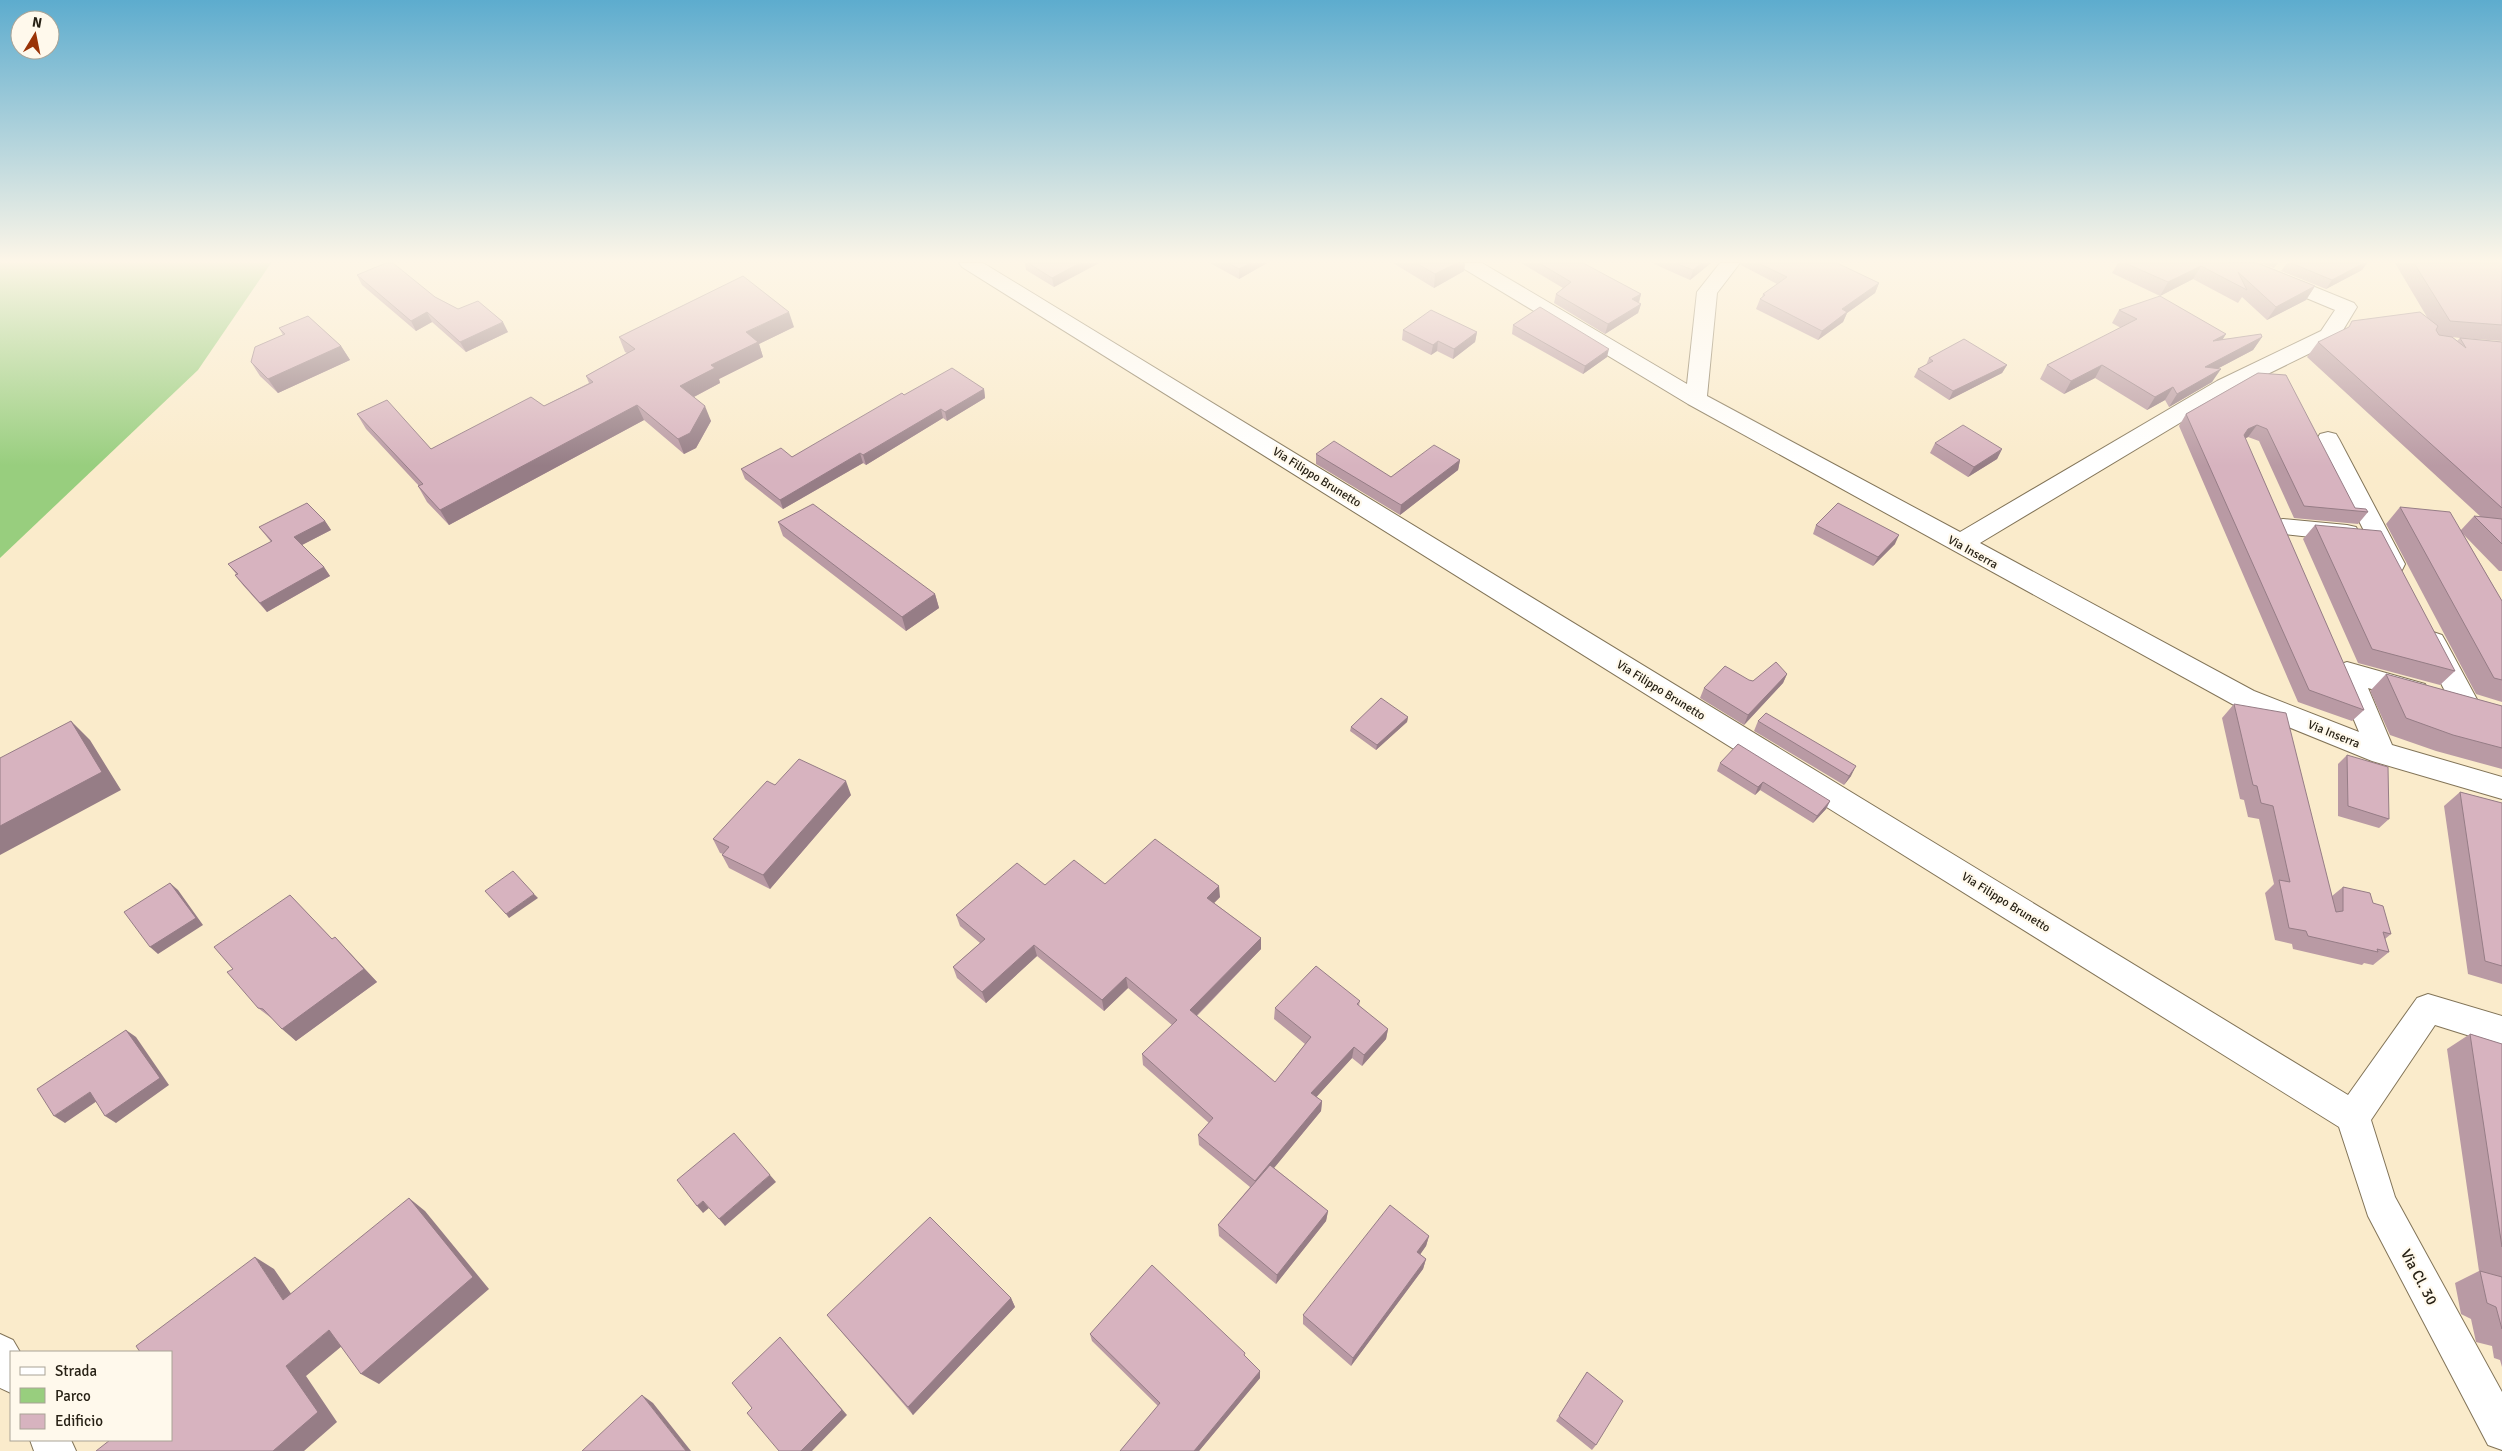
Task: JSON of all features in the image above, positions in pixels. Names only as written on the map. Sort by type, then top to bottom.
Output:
[{"type":"street","name":"Via Filippo Brunetto","points":[[1079,331],[2353,1116]]},
{"type":"street","name":"Via Inserra","points":[[1582,331],[1696,398],[1959,544],[2244,698],[2382,753],[2502,788]]},
{"type":"street","points":[[1696,398],[1703,331]]},
{"type":"street","points":[[1959,544],[2225,386],[2329,335],[2332,331]]},
{"type":"street","points":[[2328,439],[2404,586]]},
{"type":"street","points":[[2295,554],[2280,518],[2378,536]]},
{"type":"street","points":[[2422,620],[2466,705]]},
{"type":"street","points":[[2382,753],[2343,663],[2466,705],[2493,712]]},
{"type":"street","points":[[2353,1116],[2428,1008],[2502,1031]]},
{"type":"street","name":"Via Cl. 30","points":[[2353,1116],[2380,1204],[2502,1431]]},
{"type":"street","points":[[0,1353],[10,1372]]},
{"type":"green space","points":[[0,331],[225,331],[198,370],[0,558]]},
{"type":"building","points":[[282,331],[324,331],[341,346],[268,379],[251,362],[255,347],[285,334]]},
{"type":"building","points":[[448,331],[484,331],[460,342]]},
{"type":"building","points":[[632,331],[749,331],[746,332],[758,342],[711,365],[715,368],[680,386],[705,406],[690,433],[678,439],[637,405],[440,510],[418,486],[423,484],[357,414],[387,400],[431,449],[531,397],[544,406],[593,382],[586,376],[635,349],[619,337]]},
{"type":"building","points":[[1404,331],[1477,332],[1454,349],[1438,341],[1433,345]]},
{"type":"building","points":[[1523,331],[1579,331],[1609,349],[1585,366]]},
{"type":"building","points":[[2114,331],[2220,331],[2226,334],[2213,341],[2261,334],[2262,337],[2205,367],[2221,369],[2177,394],[2173,387],[2155,397],[2102,365],[2071,381],[2047,365]]},
{"type":"building","points":[[2341,331],[2436,331],[2439,335],[2452,337],[2466,348],[2460,338],[2502,342],[2502,508],[2318,342]]},
{"type":"building","points":[[1964,339],[2007,365],[1953,391],[1918,369],[1933,361],[1929,358]]},
{"type":"building","points":[[952,368],[984,389],[945,412],[941,409],[863,455],[860,453],[780,500],[741,469],[781,448],[792,457],[902,393],[904,395]]},
{"type":"building","points":[[2258,373],[2286,375],[2355,508],[2366,509],[2368,512],[2304,506],[2267,429],[2257,425],[2248,429],[2244,435],[2364,710],[2309,690],[2186,414]]},
{"type":"building","points":[[1963,425],[2002,449],[1974,467],[1935,443]]},
{"type":"building","points":[[1334,441],[1391,477],[1434,445],[1460,460],[1401,505],[1316,454]]},
{"type":"building","points":[[307,503],[325,521],[294,537],[324,567],[260,603],[235,575],[238,574],[228,564],[272,541],[259,527]]},
{"type":"building","points":[[1838,503],[1899,535],[1878,557],[1816,525]]},
{"type":"building","points":[[813,504],[935,594],[902,617],[778,522]]},
{"type":"building","points":[[2400,507],[2450,512],[2502,601],[2502,680],[2494,678]]},
{"type":"building","points":[[2474,516],[2502,519],[2502,544]]},
{"type":"building","points":[[2315,525],[2381,531],[2455,671],[2372,649]]},
{"type":"building","points":[[1776,662],[1787,674],[1748,715],[1704,688],[1725,666],[1753,681]]},
{"type":"building","points":[[2386,674],[2502,706],[2502,748],[2453,735],[2406,718]]},
{"type":"building","points":[[1381,698],[1408,717],[1377,745],[1351,727]]},
{"type":"building","points":[[2234,704],[2286,713],[2336,912],[2343,911],[2343,887],[2370,893],[2373,903],[2383,906],[2391,934],[2383,932],[2389,952],[2377,949],[2378,952],[2308,936],[2306,931],[2289,928],[2279,880],[2290,882],[2273,806],[2261,803],[2257,786],[2253,785]]},
{"type":"building","points":[[1766,713],[1856,766],[1849,776],[1758,721]]},
{"type":"building","points":[[71,721],[102,772],[0,826],[0,758]]},
{"type":"building","points":[[1738,744],[1830,801],[1817,816],[1763,782],[1758,787],[1720,763]]},
{"type":"building","points":[[2347,755],[2388,767],[2389,819],[2348,806]]},
{"type":"building","points":[[799,759],[846,781],[763,875],[722,855],[729,847],[713,839],[767,781],[775,785]]},
{"type":"building","points":[[2460,792],[2502,803],[2502,966],[2485,961]]},
{"type":"building","points":[[1155,839],[1219,886],[1207,898],[1261,938],[1190,1010],[1275,1082],[1311,1037],[1275,1008],[1316,966],[1360,1001],[1357,1004],[1388,1029],[1364,1055],[1354,1047],[1311,1093],[1322,1101],[1255,1181],[1198,1135],[1213,1118],[1142,1054],[1177,1020],[1126,977],[1102,1000],[1034,945],[982,992],[953,967],[985,939],[956,915],[1017,863],[1045,885],[1074,860],[1105,884]]},
{"type":"building","points":[[513,871],[534,894],[506,914],[485,891]]},
{"type":"building","points":[[170,883],[196,918],[150,947],[124,912]]},
{"type":"building","points":[[290,895],[332,939],[335,937],[364,969],[282,1029],[263,1009],[258,1008],[227,972],[233,969],[214,947]]},
{"type":"building","points":[[126,1030],[160,1078],[105,1116],[90,1092],[54,1116],[37,1089]]},
{"type":"building","points":[[2470,1034],[2502,1044],[2502,1247]]},
{"type":"building","points":[[734,1133],[770,1175],[719,1219],[703,1201],[697,1206],[677,1180]]},
{"type":"building","points":[[1270,1165],[1328,1211],[1277,1275],[1218,1225]]},
{"type":"building","points":[[409,1198],[473,1277],[361,1374],[329,1330],[286,1366],[318,1412],[273,1451],[96,1451],[109,1441],[172,1441],[172,1351],[139,1351],[136,1346],[255,1257],[283,1300]]},
{"type":"building","points":[[1390,1205],[1429,1236],[1417,1252],[1426,1259],[1353,1358],[1303,1315]]},
{"type":"building","points":[[930,1217],[1011,1298],[908,1407],[827,1315]]},
{"type":"building","points":[[1152,1265],[1245,1353],[1244,1355],[1260,1371],[1194,1451],[1120,1451],[1160,1403],[1090,1334]]},
{"type":"building","points":[[2480,1271],[2502,1277],[2502,1329],[2496,1307],[2487,1303]]},
{"type":"building","points":[[780,1337],[842,1410],[801,1451],[779,1451],[747,1413],[752,1408],[732,1383]]},
{"type":"building","points":[[1587,1372],[1623,1401],[1596,1445],[1559,1416]]},
{"type":"building","points":[[642,1395],[686,1451],[582,1451]]}]
